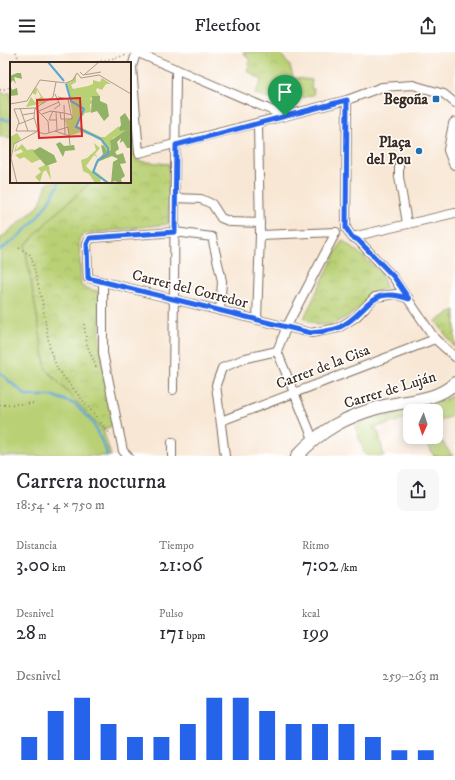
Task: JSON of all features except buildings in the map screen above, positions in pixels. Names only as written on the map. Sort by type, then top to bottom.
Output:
[{"type":"street","points":[[285,116],[136,52],[132,66],[139,153],[176,145],[347,100],[382,87],[413,86],[444,94],[455,103]]},
{"type":"street","points":[[173,390],[176,69]]},
{"type":"street","points":[[347,100],[346,228],[352,237],[358,240],[394,277],[435,339],[455,357]]},
{"type":"street","points":[[257,319],[260,235],[258,123]]},
{"type":"street","points":[[455,125],[450,150],[455,163]]},
{"type":"street","points":[[399,164],[399,177],[407,223]]},
{"type":"street","points":[[175,198],[202,199],[212,204],[221,218],[231,222],[260,223]]},
{"type":"street","points":[[352,237],[455,213]]},
{"type":"street","points":[[175,232],[212,237],[222,281],[220,311]]},
{"type":"street","name":"Carrer del Corredor","points":[[175,232],[90,238],[87,244],[88,278],[311,333],[338,328],[356,317],[375,297],[396,294],[409,299]]},
{"type":"street","points":[[260,235],[336,232],[286,326],[277,351],[313,439]]},
{"type":"street","points":[[103,282],[103,353],[123,451],[128,456]]},
{"type":"street","name":"Carrer de la Cisa","points":[[221,421],[435,339]]},
{"type":"street","points":[[225,456],[216,385],[222,368],[246,358],[277,351]]},
{"type":"street","name":"Carrer de Luján","points":[[297,456],[313,439],[333,425],[377,408],[425,399],[449,389],[455,383]]},
{"type":"street","points":[[172,442],[172,456]]},
{"type":"path","points":[[16,52],[20,62]]},
{"type":"path","points":[[97,62],[136,52]]},
{"type":"path","points":[[0,90],[10,87]]},
{"type":"path","points":[[19,248],[31,255],[42,301],[50,350],[58,370],[112,436]]},
{"type":"path","points":[[0,405],[36,403]]},
{"type":"green space","points":[[243,52],[279,52],[290,66],[293,78],[312,80],[311,89],[314,89],[313,95],[284,100],[255,94],[262,80],[247,71],[250,61]]},
{"type":"green space","points":[[131,76],[137,161],[169,164],[168,224],[84,234],[79,239],[81,286],[99,292],[100,343],[113,425],[103,430],[46,369],[25,246],[49,220],[90,183],[121,184],[131,183]]},
{"type":"green space","points":[[0,92],[5,94],[10,92],[10,138],[0,136]]},
{"type":"green space","points":[[48,183],[90,183],[49,220],[25,246],[46,369],[103,430],[111,456],[0,456],[0,239],[39,206]]},
{"type":"green space","points":[[342,240],[375,267],[384,281],[386,288],[371,294],[354,313],[333,324],[317,325],[304,318]]},
{"type":"green space","points":[[455,310],[455,348],[436,321]]},
{"type":"green space","points":[[455,394],[455,415],[443,419],[443,404],[433,404]]},
{"type":"green space","points":[[403,413],[403,420],[373,428],[378,431],[384,456],[365,455],[355,426],[369,420]]},
{"type":"green space","points":[[443,442],[453,456],[434,456],[428,444],[443,444]]},
{"type":"waterway","points":[[0,118],[10,121]]},
{"type":"waterway","points":[[0,250],[27,228],[48,203],[59,183]]},
{"type":"waterway","points":[[0,373],[27,396],[53,396],[75,404],[93,423],[106,450],[107,456]]},
{"type":"place","name":"Begoña","points":[[436,99]]},
{"type":"place","name":"Plaça del Pou","points":[[419,151]]},
{"type":"route","points":[[347,100],[346,228],[352,237],[358,240],[394,277],[409,299],[396,294],[375,297],[356,317],[338,328],[311,333],[88,278],[87,244],[90,238],[175,232],[176,145],[285,116],[347,100]]}]
